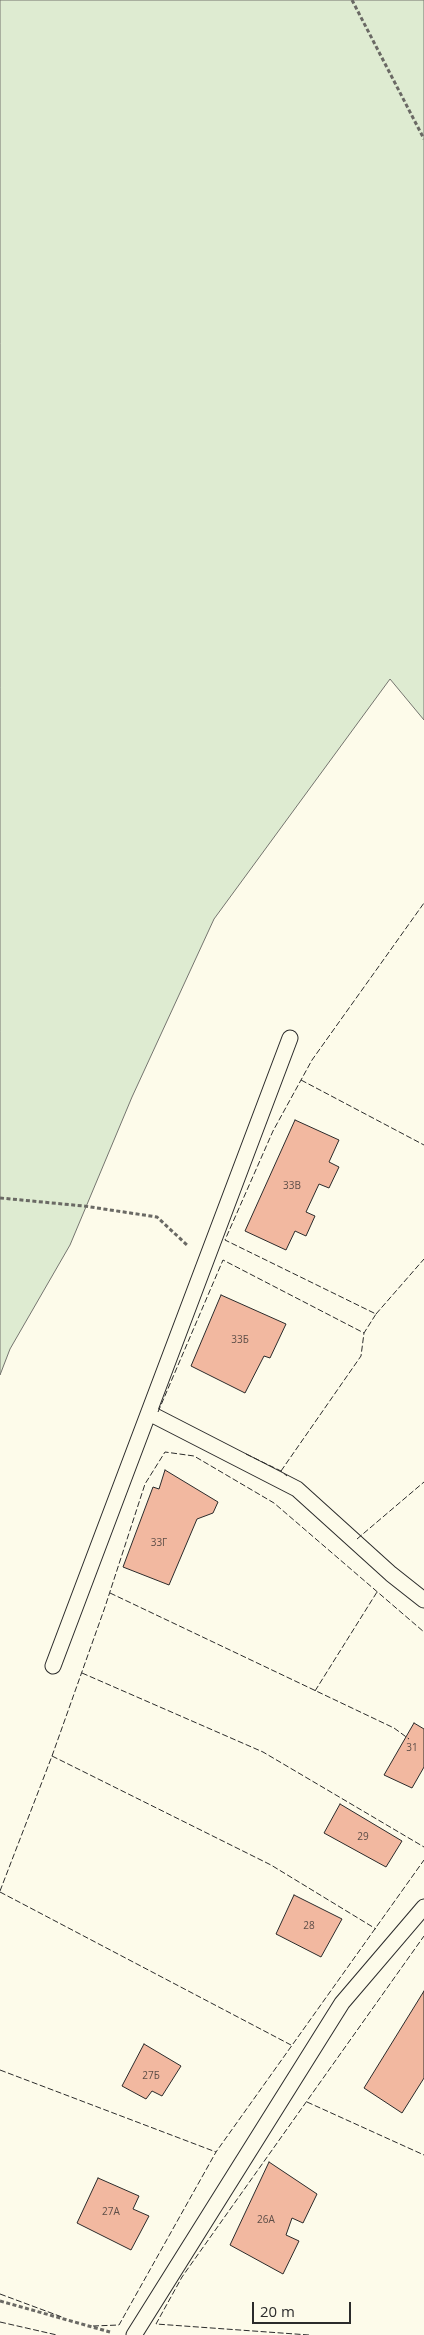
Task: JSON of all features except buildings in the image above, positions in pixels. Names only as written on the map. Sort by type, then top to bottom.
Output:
[{"type":"lane","points":[[53,1666],[290,1038]]},
{"type":"lane","points":[[149,1413],[297,1488],[391,1574],[424,1600]]},
{"type":"lane","points":[[134,2335],[342,2003],[424,1907]]},
{"type":"path","points":[[352,0],[424,139]]},
{"type":"path","points":[[0,1198],[84,1206],[157,1217],[206,1262]]},
{"type":"path","points":[[0,2301],[112,2332]]},
{"type":"green space","points":[[0,0],[424,0],[424,720],[390,679],[214,919],[132,1097],[70,1245],[10,1349],[0,1375]]},
{"type":"fence","points":[[158,1412],[223,1260],[364,1333],[376,1314],[225,1240],[273,1131],[312,1060],[424,903]]},
{"type":"fence","points":[[301,1080],[424,1145]]},
{"type":"fence","points":[[376,1314],[424,1259]]},
{"type":"fence","points":[[281,1471],[361,1356],[364,1333]]},
{"type":"fence","points":[[0,1891],[52,1756],[105,1607],[145,1484],[165,1452],[194,1456],[274,1503],[424,1632]]},
{"type":"fence","points":[[246,1454],[281,1471],[287,1476]]},
{"type":"fence","points":[[357,1539],[424,1482]]},
{"type":"fence","points":[[315,1691],[377,1592]]},
{"type":"fence","points":[[110,1593],[394,1728],[409,1739]]},
{"type":"fence","points":[[82,1673],[263,1752],[424,1847]]},
{"type":"fence","points":[[52,1756],[271,1865],[376,1929]]},
{"type":"fence","points":[[93,2326],[119,2325],[216,2152],[424,1860]]},
{"type":"fence","points":[[0,1892],[291,2045]]},
{"type":"fence","points":[[309,2335],[156,2324],[182,2277],[424,1936]]},
{"type":"fence","points":[[0,2070],[216,2152]]},
{"type":"fence","points":[[307,2102],[424,2155]]},
{"type":"fence","points":[[0,2294],[62,2317]]},
{"type":"fence","points":[[0,2322],[57,2335]]}]
